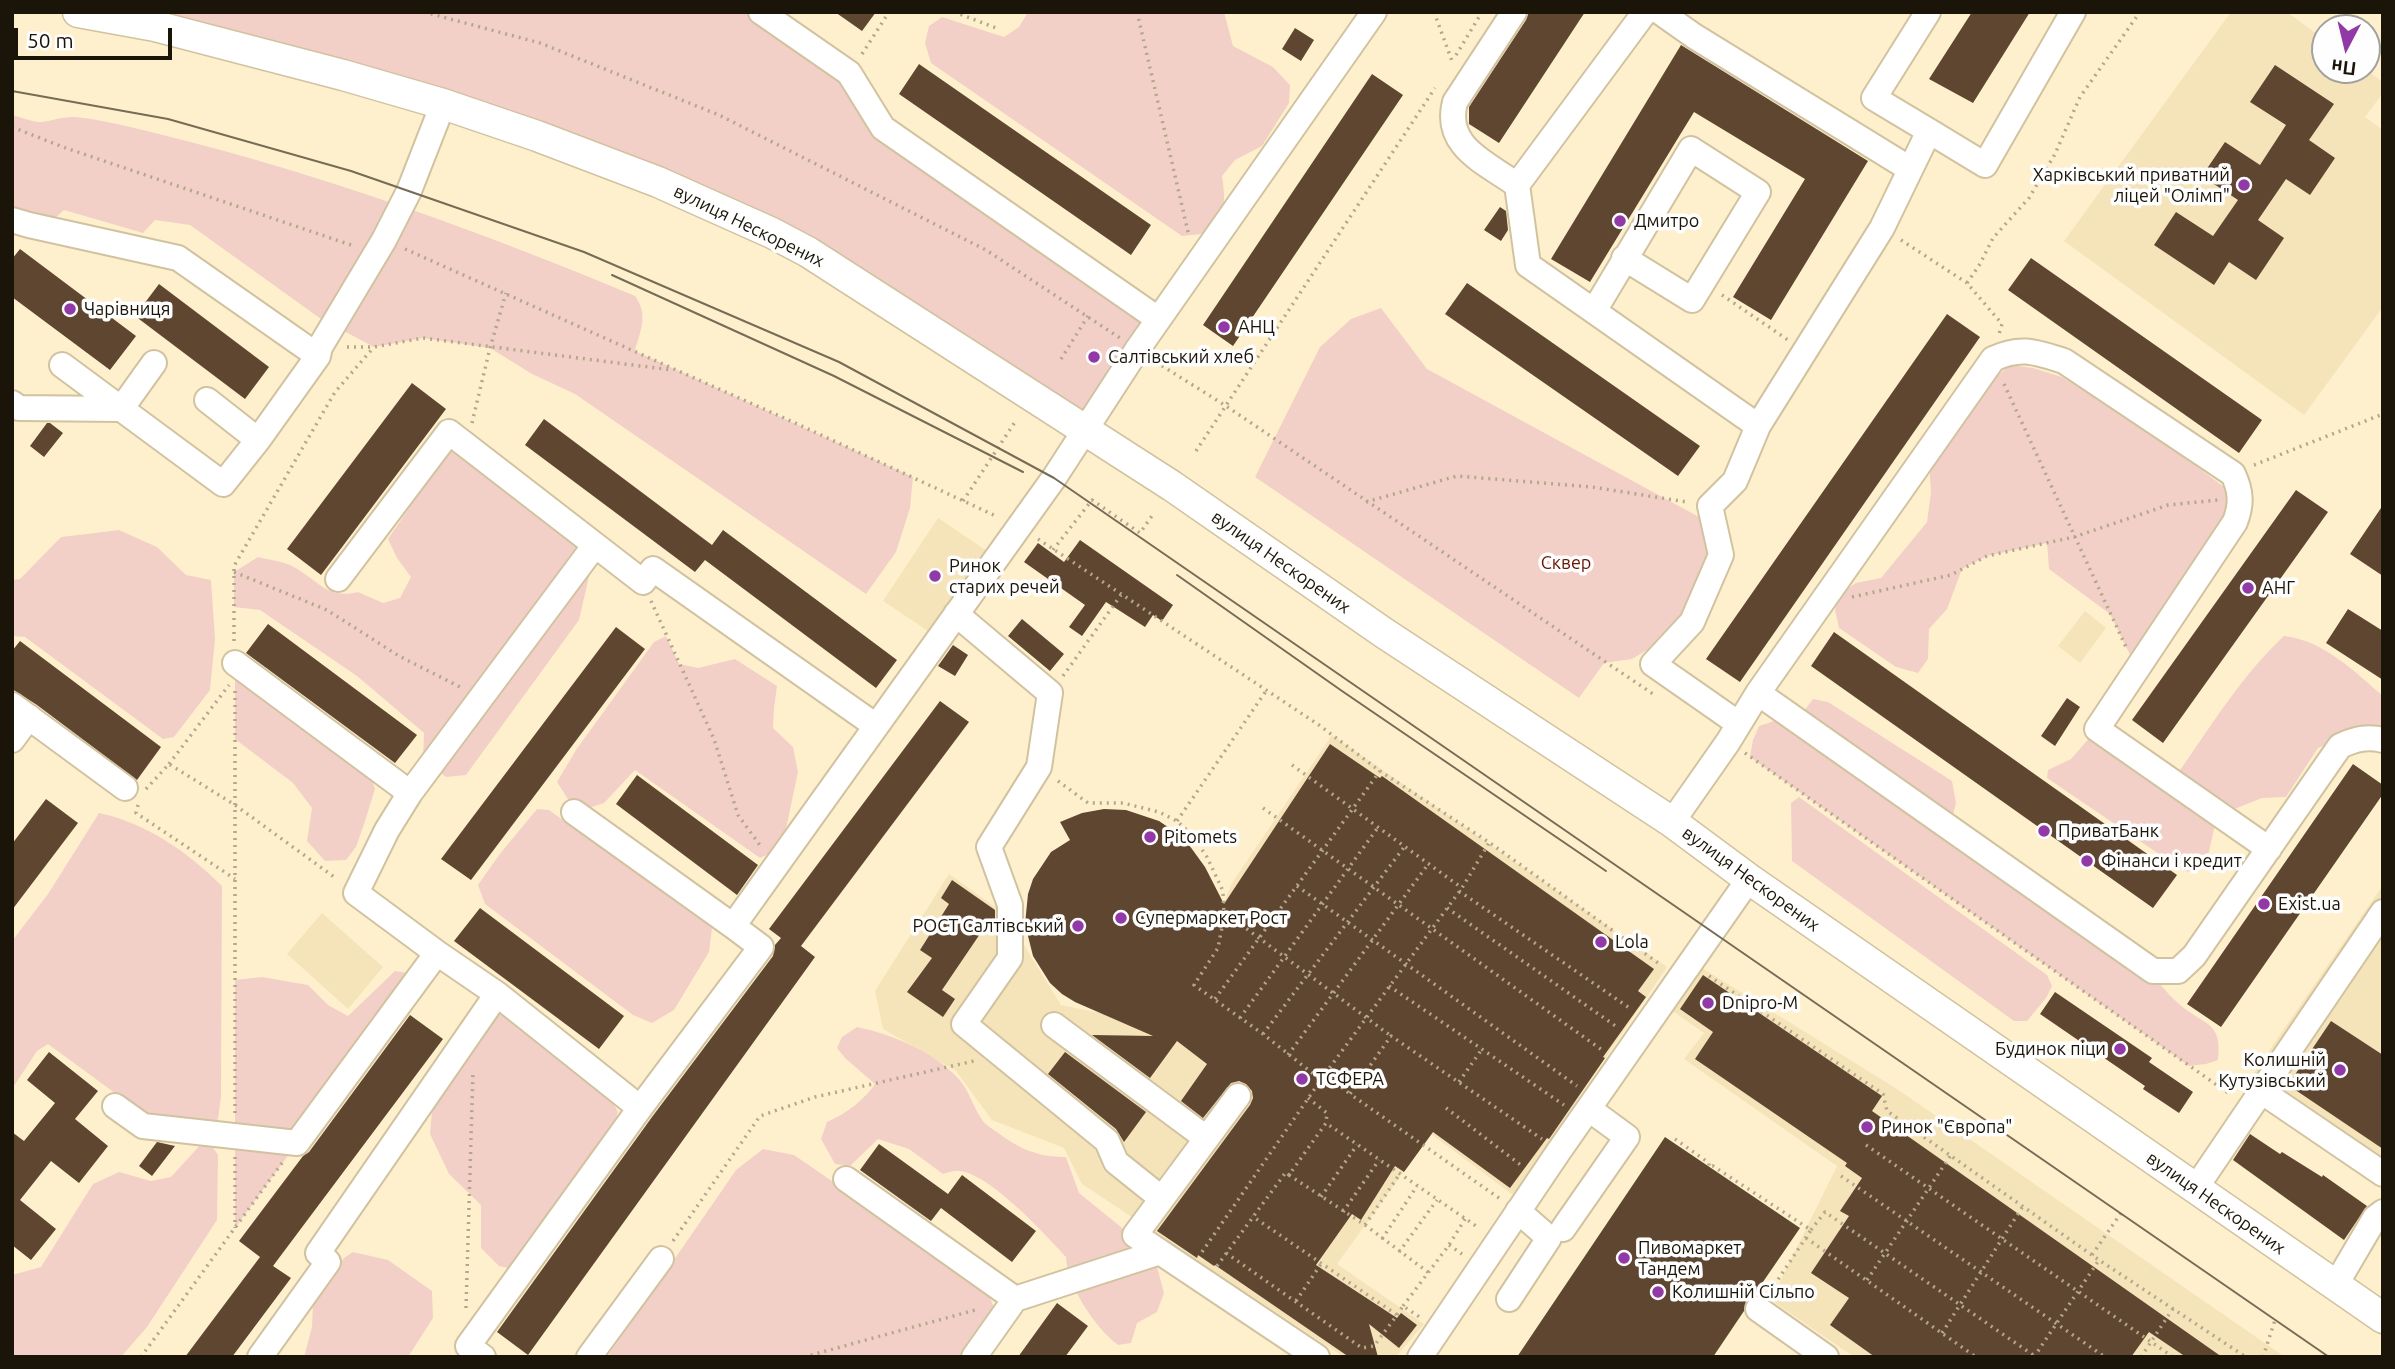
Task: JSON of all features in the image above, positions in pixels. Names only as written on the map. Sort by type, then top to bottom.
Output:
[{"type":"main road","name":"вулиця Нескорених","points":[[78,12],[160,19],[443,104],[658,181],[808,252],[1196,502],[1384,633],[1672,822],[1749,879],[2383,1318]]},
{"type":"lane","points":[[761,12],[849,74],[883,128],[1158,320]]},
{"type":"lane","points":[[733,926],[1054,478],[1137,349],[1374,12]]},
{"type":"lane","points":[[1514,12],[1455,102],[1452,126],[1456,138],[1464,147],[1517,185]]},
{"type":"lane","points":[[1645,12],[1517,185],[1528,265],[1758,426]]},
{"type":"lane","points":[[1660,12],[1694,36],[1910,169]]},
{"type":"lane","points":[[1928,12],[1874,97],[1985,165],[2073,12]]},
{"type":"lane","points":[[62,365],[223,484],[318,356],[320,347],[409,191],[443,104]]},
{"type":"lane","points":[[1733,733],[1653,664],[1692,622],[1721,555],[1710,506],[1735,481],[1758,426],[1882,228],[1929,131]]},
{"type":"lane","points":[[1594,311],[1624,258],[1691,149],[1758,192],[1692,300],[1624,258]]},
{"type":"lane","points":[[12,220],[178,258],[318,356]]},
{"type":"lane","points":[[1672,822],[1758,693],[1993,359],[2010,351],[2032,351],[2064,361],[2233,474],[2241,498],[2235,522],[2097,729],[2269,849]]},
{"type":"lane","points":[[121,409],[155,363]]},
{"type":"lane","points":[[207,400],[258,440]]},
{"type":"lane","points":[[12,403],[19,408],[121,409]]},
{"type":"lane","points":[[338,579],[449,432],[643,582],[653,569],[876,726]]},
{"type":"lane","points":[[595,545],[410,793],[387,830],[356,892],[497,994],[640,1108]]},
{"type":"lane","points":[[956,614],[1049,693],[1039,767],[989,847],[1010,905],[1010,958],[964,1024],[1107,1142],[1116,1162],[1161,1198]]},
{"type":"lane","points":[[234,663],[410,793]]},
{"type":"lane","points":[[1758,693],[2153,971],[2178,971],[2194,956],[2340,746],[2366,737],[2383,740]]},
{"type":"lane","points":[[12,740],[21,711],[125,788]]},
{"type":"lane","points":[[479,1347],[640,1108],[761,947],[574,812]]},
{"type":"lane","points":[[1420,1357],[1695,953],[1749,879]]},
{"type":"lane","points":[[2195,1189],[2383,912]]},
{"type":"lane","points":[[115,1106],[143,1126],[297,1143],[437,953]]},
{"type":"lane","points":[[260,1357],[328,1262],[318,1254],[497,994]]},
{"type":"lane","points":[[1054,1026],[1206,1138]]},
{"type":"lane","points":[[1238,1096],[1135,1235],[1317,1357]]},
{"type":"lane","points":[[2256,1098],[2383,1174]]},
{"type":"lane","points":[[1563,1229],[1627,1137],[1589,1109]]},
{"type":"lane","points":[[846,1179],[1015,1299]]},
{"type":"lane","points":[[1509,1299],[1549,1238],[1518,1212]]},
{"type":"lane","points":[[2335,1286],[2375,1219],[2383,1213]]},
{"type":"lane","points":[[974,1357],[1015,1299],[1160,1252]]},
{"type":"lane","points":[[589,1357],[661,1259]]},
{"type":"lane","points":[[1758,1309],[1826,1357]]},
{"type":"path","points":[[424,12],[540,43],[719,115],[986,250],[1226,406],[1658,698]]},
{"type":"path","points":[[849,74],[888,12]]},
{"type":"path","points":[[954,12],[999,29]]},
{"type":"path","points":[[1137,12],[1196,265]]},
{"type":"path","points":[[1434,12],[1452,61],[1482,12]]},
{"type":"path","points":[[1967,283],[1993,238],[2029,198],[2055,154],[2080,97],[2140,12]]},
{"type":"path","points":[[1196,451],[1437,84]]},
{"type":"path","points":[[12,127],[320,235],[380,246],[506,293],[998,517]]},
{"type":"path","points":[[1882,228],[1967,283],[2001,324],[1993,359],[2136,670]]},
{"type":"path","points":[[1703,282],[1804,351]]},
{"type":"path","points":[[467,446],[489,348],[506,293]]},
{"type":"path","points":[[1061,359],[1088,316]]},
{"type":"path","points":[[234,663],[234,566],[335,392],[374,347],[424,338],[678,371]]},
{"type":"path","points":[[2233,474],[2383,414]]},
{"type":"path","points":[[963,501],[1015,422]]},
{"type":"path","points":[[1366,502],[1457,476],[1592,487],[1710,506]]},
{"type":"path","points":[[1822,604],[1951,575],[1987,556],[2074,537],[2168,505],[2241,498]]},
{"type":"path","points":[[1053,550],[1092,500],[1140,533],[1154,513]]},
{"type":"path","points":[[1035,537],[1319,725],[1380,771],[1490,843],[1660,965],[1695,953],[1702,971],[1883,1094],[1887,1111],[2099,1260],[2246,1357]]},
{"type":"path","points":[[234,572],[327,610],[400,656],[481,698]]},
{"type":"path","points":[[643,582],[714,739],[738,815],[776,866]]},
{"type":"path","points":[[1049,693],[1121,595]]},
{"type":"path","points":[[235,879],[136,813],[140,796],[169,764],[234,678],[235,805],[235,879],[235,1228]]},
{"type":"path","points":[[1177,821],[1266,691]]},
{"type":"path","points":[[1733,733],[2227,1093],[2256,1098]]},
{"type":"path","points":[[169,764],[235,805],[356,892]]},
{"type":"path","points":[[1292,765],[1429,863],[1643,1031]]},
{"type":"path","points":[[1039,767],[1088,803],[1141,806],[1177,821],[1191,834],[1216,873],[1223,891],[1224,912],[1218,948],[1194,985],[1321,1080]]},
{"type":"path","points":[[1214,1000],[1380,771]]},
{"type":"path","points":[[1263,808],[1620,1063]]},
{"type":"path","points":[[1240,1018],[1379,826]]},
{"type":"path","points":[[1198,1277],[1308,1098],[1460,890],[1490,843]]},
{"type":"path","points":[[1263,1034],[1405,845]]},
{"type":"path","points":[[1288,1055],[1429,863]]},
{"type":"path","points":[[1297,886],[1406,963],[1589,1109]]},
{"type":"path","points":[[1447,908],[1643,1031]]},
{"type":"path","points":[[1224,912],[1391,1036],[1559,1151]]},
{"type":"path","points":[[1389,986],[1482,1049],[1589,1109]]},
{"type":"path","points":[[1350,1094],[1391,1036]]},
{"type":"path","points":[[1459,1082],[1482,1049]]},
{"type":"path","points":[[661,1259],[760,1116],[815,1097],[1000,1055]]},
{"type":"path","points":[[473,1066],[465,1303],[479,1347]]},
{"type":"path","points":[[1325,1074],[1518,1212]]},
{"type":"path","points":[[1289,1175],[1326,1123],[1328,1112],[1308,1098]]},
{"type":"path","points":[[1446,1108],[1540,1180]]},
{"type":"path","points":[[1326,1123],[1498,1241]]},
{"type":"path","points":[[1675,1139],[1709,1163],[1709,1167],[1713,1166],[1811,1230]]},
{"type":"path","points":[[141,1357],[297,1143]]},
{"type":"path","points":[[1321,1197],[1357,1145]]},
{"type":"path","points":[[1866,1145],[2173,1357]]},
{"type":"path","points":[[1867,1280],[1951,1155]]},
{"type":"path","points":[[1343,1212],[1379,1160]]},
{"type":"path","points":[[1198,1277],[1226,1253],[1286,1172],[1365,1225],[1429,1273]]},
{"type":"path","points":[[1365,1225],[1399,1174]]},
{"type":"path","points":[[1841,1176],[2105,1357]]},
{"type":"path","points":[[1382,1240],[1417,1186]]},
{"type":"path","points":[[1399,1252],[1437,1200]]},
{"type":"path","points":[[1942,1333],[2023,1206]]},
{"type":"path","points":[[1758,1309],[1825,1212],[2035,1357],[2099,1260]]},
{"type":"path","points":[[2092,1255],[2121,1213]]},
{"type":"path","points":[[1252,1216],[1397,1315]]},
{"type":"path","points":[[1226,1253],[1362,1348],[1374,1346],[1429,1273],[1465,1219]]},
{"type":"path","points":[[1807,1238],[1976,1357]]},
{"type":"path","points":[[1296,1301],[1321,1264]]},
{"type":"path","points":[[804,1357],[1015,1299]]},
{"type":"path","points":[[1403,1306],[1438,1332]]},
{"type":"path","points":[[2141,1357],[2174,1307]]},
{"type":"path","points":[[2263,1357],[2275,1320]]},
{"type":"shaded area","name":"Харківський приватний ліцей \"Олімп\"","points":[[2231,12],[2287,12],[2311,30],[2311,84],[2383,82],[2383,93],[2365,117],[2383,130],[2383,307],[2304,415],[2064,241]]},
{"type":"shaded area","name":"Ринок старих речей","points":[[938,518],[987,551],[931,633],[883,601]]},
{"type":"shaded area","points":[[2085,611],[2106,628],[2080,663],[2058,646]]},
{"type":"shaded area","points":[[1332,735],[1667,967],[1513,1195],[1431,1134],[1337,1264],[1424,1324],[1396,1357],[1344,1357],[1082,1184],[1064,1148],[992,1120],[956,1071],[883,1029],[875,991],[949,874],[1005,914],[1061,1005],[1134,1020],[1186,997],[1232,883]]},
{"type":"shaded area","points":[[2383,885],[2383,1167],[2253,1074]]},
{"type":"shaded area","points":[[322,913],[383,967],[348,1009],[287,954]]},
{"type":"shaded area","name":"Ринок \"Європа\"","points":[[1702,968],[1897,1089],[2285,1357],[1854,1357],[1771,1300],[1837,1166],[1684,1059],[1704,1033],[1671,1010]]},
{"type":"green space","points":[[164,12],[761,12],[849,73],[883,128],[1158,319],[1084,430],[715,206],[155,26]]},
{"type":"green space","points":[[1028,12],[1224,12],[1233,46],[1273,67],[1290,85],[1289,103],[1262,146],[1235,160],[1222,176],[1223,206],[1211,233],[1182,236],[931,63],[925,43],[929,26],[942,17],[1004,37],[1019,27]]},
{"type":"green space","points":[[12,115],[38,122],[70,117],[108,122],[284,168],[461,227],[635,296],[642,316],[635,351],[913,477],[910,508],[896,552],[866,594],[575,394],[532,374],[490,348],[423,338],[374,347],[321,319],[190,225],[155,220],[143,233],[64,210],[54,219],[12,213]]},
{"type":"green space","name":"Сквер","points":[[1381,308],[1427,369],[1699,517],[1711,559],[1685,615],[1662,641],[1632,659],[1604,663],[1579,698],[1255,477],[1320,347],[1351,319]]},
{"type":"green space","points":[[2010,365],[2033,368],[2062,377],[2148,430],[2224,487],[2230,508],[2132,659],[2110,614],[2049,569],[2047,543],[1987,556],[1962,569],[1947,609],[1929,629],[1928,659],[1918,673],[1896,667],[1839,628],[1835,610],[1839,594],[1856,583],[1881,578],[1927,522],[1931,492],[1929,465],[1989,383]]},
{"type":"green space","points":[[453,450],[578,546],[591,568],[579,620],[466,775],[446,777],[423,759],[424,733],[357,676],[260,610],[234,607],[234,572],[258,557],[292,566],[330,591],[347,594],[358,592],[383,603],[400,598],[411,577],[397,558],[388,539],[440,463]]},
{"type":"green space","points":[[119,530],[157,547],[186,575],[211,580],[215,639],[210,690],[174,737],[163,739],[25,637],[12,636],[12,580],[20,579],[61,537]]},
{"type":"green space","points":[[666,636],[679,664],[698,668],[735,659],[777,686],[773,728],[793,747],[798,772],[782,848],[760,858],[635,770],[604,803],[586,809],[569,801],[557,782],[576,750],[654,642]]},
{"type":"green space","points":[[2284,636],[2325,650],[2383,696],[2383,731],[2355,731],[2318,748],[2286,797],[2262,798],[2232,810],[2214,829],[2208,856],[2194,872],[2184,871],[2047,778],[2048,770],[2071,759],[2091,736],[2178,773],[2241,684]]},
{"type":"green space","points":[[235,678],[371,777],[375,789],[356,847],[346,860],[325,861],[307,841],[312,808],[293,783],[235,739]]},
{"type":"green space","points":[[1813,699],[1828,702],[1952,781],[1956,803],[1948,834],[1963,854],[2155,979],[2180,1005],[2215,1032],[2219,1048],[2218,1060],[2189,1066],[1750,757],[1759,726],[1804,711]]},
{"type":"green space","points":[[1799,797],[2047,975],[2052,986],[2027,1021],[2014,1021],[1792,861],[1791,803]]},
{"type":"green space","points":[[537,809],[549,810],[712,928],[709,952],[674,1010],[652,1023],[633,1015],[485,904],[478,885]]},
{"type":"green space","points":[[99,813],[133,824],[165,840],[222,886],[221,1097],[218,1119],[210,1127],[149,1118],[48,1044],[37,1051],[12,1089],[12,941],[48,894]]},
{"type":"green space","points":[[395,971],[408,973],[413,985],[235,1228],[235,980],[262,977],[308,985],[328,1005],[348,1016]]},
{"type":"green space","points":[[505,1009],[612,1101],[618,1112],[611,1131],[512,1269],[499,1266],[481,1248],[481,1205],[449,1174],[430,1134],[432,1111],[462,1059],[491,1014]]},
{"type":"green space","points":[[857,1027],[897,1039],[936,1059],[961,1082],[984,1122],[1013,1143],[1038,1154],[1066,1157],[1079,1193],[1126,1231],[1157,1267],[1164,1293],[1157,1312],[1137,1323],[1131,1343],[1118,1345],[1100,1328],[1077,1293],[1066,1257],[1016,1206],[985,1182],[959,1171],[943,1174],[909,1149],[878,1139],[850,1166],[835,1164],[821,1139],[827,1122],[854,1106],[875,1084],[837,1048],[842,1037]]},
{"type":"green space","points":[[202,1143],[212,1146],[218,1155],[217,1220],[147,1327],[121,1357],[12,1357],[12,1275],[41,1267],[93,1184],[119,1172],[151,1181],[171,1177]]},
{"type":"green space","points":[[763,1149],[794,1155],[985,1286],[996,1312],[966,1357],[607,1357],[736,1170]]},
{"type":"green space","points":[[353,1252],[388,1260],[432,1291],[433,1318],[408,1357],[304,1357],[312,1327],[313,1302],[344,1258]]},
{"type":"building","points":[[835,12],[876,12],[862,31]]},
{"type":"building","points":[[1529,12],[1585,12],[1499,143],[1469,124],[1469,107]]},
{"type":"building","points":[[1972,12],[2030,12],[1973,103],[1929,79]]},
{"type":"building","points":[[1295,28],[1314,40],[1301,61],[1282,49]]},
{"type":"building","points":[[1681,45],[1868,161],[1771,320],[1733,297],[1805,179],[1694,112],[1590,282],[1551,259]]},
{"type":"building","points":[[919,64],[1151,225],[1131,255],[899,94]]},
{"type":"building","points":[[2275,65],[2334,104],[2309,140],[2335,158],[2310,195],[2286,179],[2258,220],[2284,238],[2256,280],[2229,262],[2214,285],[2154,245],[2176,212],[2213,236],[2238,200],[2202,176],[2225,142],[2260,165],[2286,125],[2250,102]]},
{"type":"building","points":[[1372,74],[1403,95],[1233,346],[1203,325]]},
{"type":"building","points":[[1500,207],[1506,211],[1508,230],[1501,241],[1484,230]]},
{"type":"building","points":[[20,249],[136,336],[110,370],[12,297],[12,259]]},
{"type":"building","points":[[2031,258],[2262,420],[2239,453],[2008,290]]},
{"type":"building","points":[[1467,283],[1700,446],[1678,476],[1445,314]]},
{"type":"building","points":[[159,284],[269,367],[245,399],[135,316]]},
{"type":"building","points":[[1947,314],[1980,337],[1740,682],[1706,659]]},
{"type":"building","points":[[412,383],[446,409],[321,575],[287,549]]},
{"type":"building","points":[[544,419],[712,545],[723,530],[897,660],[876,688],[705,560],[695,572],[525,445]]},
{"type":"building","points":[[47,423],[63,433],[44,457],[30,446]]},
{"type":"building","points":[[2296,490],[2328,512],[2163,743],[2132,720]]},
{"type":"building","points":[[2383,505],[2383,576],[2350,554]]},
{"type":"building","points":[[1080,540],[1173,605],[1162,621],[1153,615],[1145,627],[1106,602],[1082,636],[1069,627],[1085,605],[1024,562],[1038,543],[1064,562]]},
{"type":"building","points":[[2348,609],[2383,631],[2383,680],[2326,643]]},
{"type":"building","points":[[1022,619],[1064,654],[1050,671],[1008,636]]},
{"type":"building","points":[[268,624],[417,735],[395,763],[246,653]]},
{"type":"building","points":[[616,627],[645,649],[471,880],[441,859]]},
{"type":"building","points":[[1834,632],[2177,875],[2153,908],[1811,666]]},
{"type":"building","points":[[20,641],[161,747],[137,780],[12,689],[12,651]]},
{"type":"building","points":[[953,645],[968,655],[955,676],[938,666]]},
{"type":"building","points":[[2067,698],[2080,707],[2055,746],[2041,736]]},
{"type":"building","points":[[940,701],[969,722],[801,946],[815,957],[528,1355],[497,1332],[652,1117],[773,956],[775,945],[781,938],[769,929]]},
{"type":"building","points":[[1330,744],[1380,778],[1382,776],[1654,969],[1638,991],[1646,997],[1549,1139],[1547,1138],[1510,1188],[1433,1132],[1404,1172],[1395,1166],[1361,1220],[1352,1214],[1316,1265],[1397,1318],[1401,1313],[1417,1325],[1399,1348],[1369,1324],[1378,1357],[1349,1357],[1215,1265],[1198,1255],[1197,1258],[1157,1231],[1250,1105],[1252,1091],[1239,1081],[1231,1083],[1203,1118],[1181,1101],[1207,1064],[1177,1041],[1150,1078],[1092,1035],[1153,1036],[1062,994],[1050,983],[1033,956],[1025,924],[1028,894],[1033,879],[1051,852],[1070,840],[1060,822],[1082,813],[1104,809],[1126,810],[1159,821],[1184,838],[1205,867],[1224,904]]},
{"type":"building","points":[[2353,764],[2383,785],[2383,794],[2221,1027],[2187,1004]]},
{"type":"building","points":[[637,775],[758,865],[737,895],[616,804]]},
{"type":"building","points":[[46,799],[78,823],[12,910],[12,844]]},
{"type":"building","points":[[952,880],[995,910],[995,932],[993,934],[984,928],[942,990],[955,999],[943,1017],[907,992],[932,958],[920,950],[949,904],[941,898]]},
{"type":"building","points":[[480,908],[624,1016],[599,1049],[454,941]]},
{"type":"building","name":"Ринок \"Європа\"","points":[[1703,975],[1882,1096],[1872,1111],[2222,1357],[2186,1357],[2149,1332],[2131,1357],[1875,1357],[1830,1325],[1849,1298],[1811,1273],[1849,1216],[1840,1211],[1862,1178],[1845,1166],[1847,1163],[1695,1059],[1713,1032],[1680,1009]]},
{"type":"building","points":[[2055,992],[2152,1058],[2149,1062],[2193,1092],[2179,1113],[2143,1089],[2145,1086],[2040,1014]]},
{"type":"building","points":[[410,1015],[443,1039],[273,1266],[291,1278],[232,1357],[185,1357],[260,1257],[239,1241],[303,1156],[309,1152]]},
{"type":"building","name":"Колишній Кутузівський","points":[[2331,1021],[2383,1055],[2383,1149],[2288,1085]]},
{"type":"building","points":[[49,1052],[98,1091],[75,1119],[108,1146],[79,1183],[51,1161],[20,1200],[56,1229],[31,1260],[12,1245],[12,1132],[24,1141],[55,1103],[27,1080]]},
{"type":"building","points":[[1065,1052],[1146,1112],[1124,1142],[1116,1129],[1048,1074]]},
{"type":"building","points":[[2250,1134],[2280,1154],[2282,1152],[2322,1177],[2323,1175],[2367,1206],[2344,1240],[2233,1160]]},
{"type":"building","name":"Колишній Сільпо","points":[[1665,1137],[1800,1228],[1754,1295],[1746,1301],[1744,1311],[1713,1357],[1517,1357]]},
{"type":"building","points":[[157,1142],[175,1146],[152,1176],[139,1166]]},
{"type":"building","points":[[879,1144],[948,1194],[962,1175],[1036,1231],[1012,1262],[941,1208],[931,1221],[860,1170]]},
{"type":"building","points":[[1057,1303],[1088,1326],[1065,1357],[1018,1357]]},
{"type":"tram line","points":[[12,91],[168,119],[351,171],[584,252],[839,362],[1054,478],[2329,1357]]},
{"type":"tram line","points":[[612,275],[834,376],[1023,472]]},
{"type":"tram line","points":[[1177,575],[1606,871]]},
{"type":"place","name":"Харківський приватний ліцей \"Олімп\"","points":[[2244,185]]},
{"type":"place","name":"Дмитро","points":[[1620,221]]},
{"type":"place","name":"Чарівниця","points":[[70,309]]},
{"type":"place","name":"АНЦ","points":[[1224,327]]},
{"type":"place","name":"Салтівський хлеб","points":[[1094,357]]},
{"type":"place","name":"Ринок старих речей","points":[[935,576]]},
{"type":"place","name":"АНГ","points":[[2248,588]]},
{"type":"place","name":"ПриватБанк","points":[[2044,831]]},
{"type":"place","name":"Pitomets","points":[[1150,837]]},
{"type":"place","name":"Фінанси і кредит","points":[[2087,861]]},
{"type":"place","name":"Exist.ua","points":[[2264,904]]},
{"type":"place","name":"Супермаркет Рост","points":[[1121,918]]},
{"type":"place","name":"РОСТ Салтівський","points":[[1078,926]]},
{"type":"place","name":"Lola","points":[[1601,942]]},
{"type":"place","name":"Dnipro-M","points":[[1708,1003]]},
{"type":"place","name":"Будинок піци","points":[[2120,1049]]},
{"type":"place","name":"Колишній Кутузівський","points":[[2340,1070]]},
{"type":"place","name":"ТСФЕРА","points":[[1302,1079]]},
{"type":"place","name":"Ринок \"Європа\"","points":[[1867,1127]]},
{"type":"place","name":"Пивомаркет Тандем","points":[[1624,1258]]},
{"type":"place","name":"Колишній Сільпо","points":[[1658,1292]]}]
